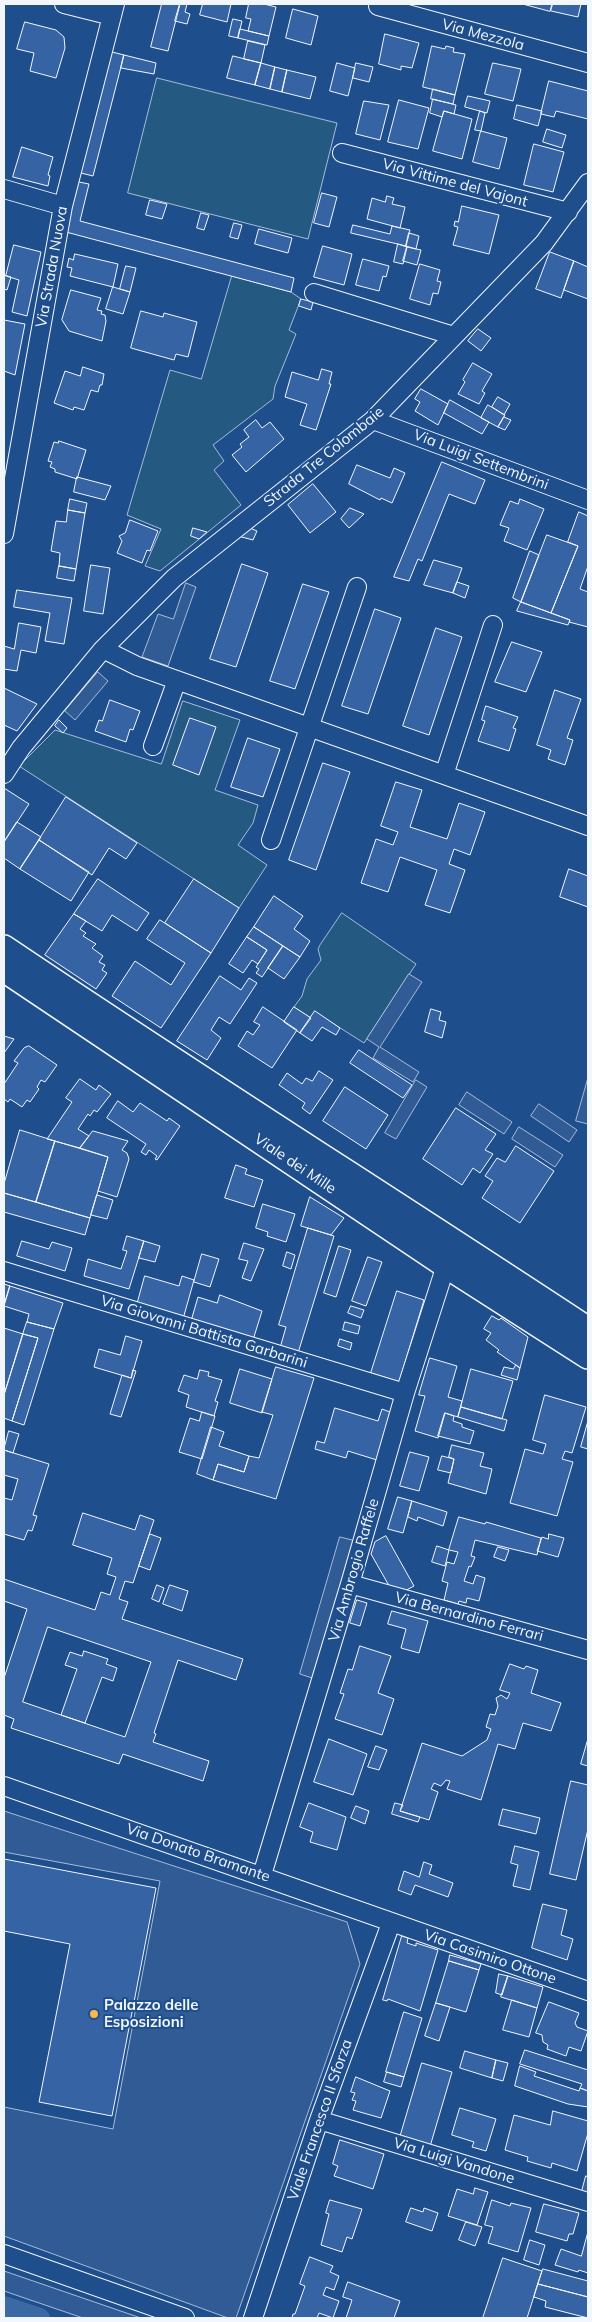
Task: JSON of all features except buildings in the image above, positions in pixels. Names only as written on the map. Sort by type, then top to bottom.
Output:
[{"type":"main road","name":"Viale dei Mille","points":[[4,948],[160,1053],[445,1235],[588,1330]]},
{"type":"main road","name":"Viale dei Mille","points":[[4,969],[446,1265],[588,1356]]},
{"type":"street","points":[[64,4],[114,10]]},
{"type":"street","name":"Via Mezzola","points":[[378,6],[588,63]]},
{"type":"street","name":"Via Strada Nuova","points":[[4,534],[10,464],[63,206],[114,10]]},
{"type":"street","name":"Via Vittime del Vajont","points":[[342,153],[568,212]]},
{"type":"street","name":"Strada Tre Colombaie","points":[[4,774],[21,748],[103,649],[174,578],[373,420],[544,243],[588,183]]},
{"type":"street","points":[[4,189],[63,206]]},
{"type":"street","points":[[314,293],[454,336]]},
{"type":"street","name":"Via Luigi Settembrini","points":[[373,420],[588,500]]},
{"type":"street","points":[[271,840],[357,587]]},
{"type":"street","points":[[444,775],[493,625]]},
{"type":"street","points":[[103,649],[137,666],[588,826]]},
{"type":"street","points":[[153,746],[177,680]]},
{"type":"street","name":"Via Ambrogio Raffele","points":[[262,1875],[350,1584],[405,1393],[446,1265]]},
{"type":"street","name":"Via Giovanni Battista Garbarini","points":[[4,1271],[405,1393]]},
{"type":"street","name":"Via Bernardino Ferrari","points":[[350,1584],[588,1650]]},
{"type":"street","name":"Via Donato Bramante","points":[[4,1786],[262,1875],[391,1923]]},
{"type":"street","name":"Via Casimiro Ottone","points":[[391,1923],[588,1991]]},
{"type":"street","name":"Viale Francesco II Sforza","points":[[253,2318],[319,2120],[391,1923]]},
{"type":"street","name":"Via Luigi Vandone","points":[[319,2120],[588,2202]]},
{"type":"street","points":[[4,2254],[184,2318]]},
{"type":"shaded area","points":[[157,78],[337,123],[308,239],[128,193]]},
{"type":"shaded area","points":[[232,276],[291,292],[301,299],[289,330],[296,334],[275,386],[273,399],[213,445],[224,461],[214,470],[241,505],[160,571],[145,566],[161,529],[127,515],[170,370],[201,379]]},
{"type":"shaded area","points":[[186,583],[196,587],[168,666],[142,657],[158,614],[173,619]]},
{"type":"shaded area","points":[[98,672],[108,681],[75,720],[65,711]]},
{"type":"shaded area","points":[[183,701],[240,720],[215,790],[258,805],[253,823],[238,845],[267,865],[239,908],[19,766],[55,730],[161,764]]},
{"type":"shaded area","points":[[342,913],[416,964],[364,1043],[315,1012],[311,1018],[294,1007],[302,996],[307,979],[321,960],[318,949],[320,945]]},
{"type":"shaded area","points":[[409,974],[422,982],[380,1047],[419,1072],[413,1082],[373,1058],[379,1047],[367,1039]]},
{"type":"shaded area","points":[[588,1078],[588,1124],[576,1121]]},
{"type":"shaded area","points":[[416,1080],[427,1087],[396,1139],[385,1133]]},
{"type":"shaded area","points":[[467,1092],[512,1122],[504,1134],[459,1105]]},
{"type":"shaded area","points":[[539,1104],[577,1130],[569,1142],[531,1116]]},
{"type":"shaded area","points":[[519,1127],[563,1155],[555,1167],[512,1139]]},
{"type":"shaded area","points":[[340,1537],[356,1541],[315,1679],[300,1674]]},
{"type":"shaded area","points":[[4,1811],[347,1922],[360,1964],[236,2318],[228,2318],[4,2236],[4,2107],[113,2129],[160,1881],[4,1852]]},
{"type":"shaded area","points":[[4,2271],[141,2318],[83,2318],[4,2291]]},
{"type":"waterway","points":[[4,2306],[40,2318]]},
{"type":"place","name":"Palazzo delle Esposizioni","points":[[94,2014]]}]
